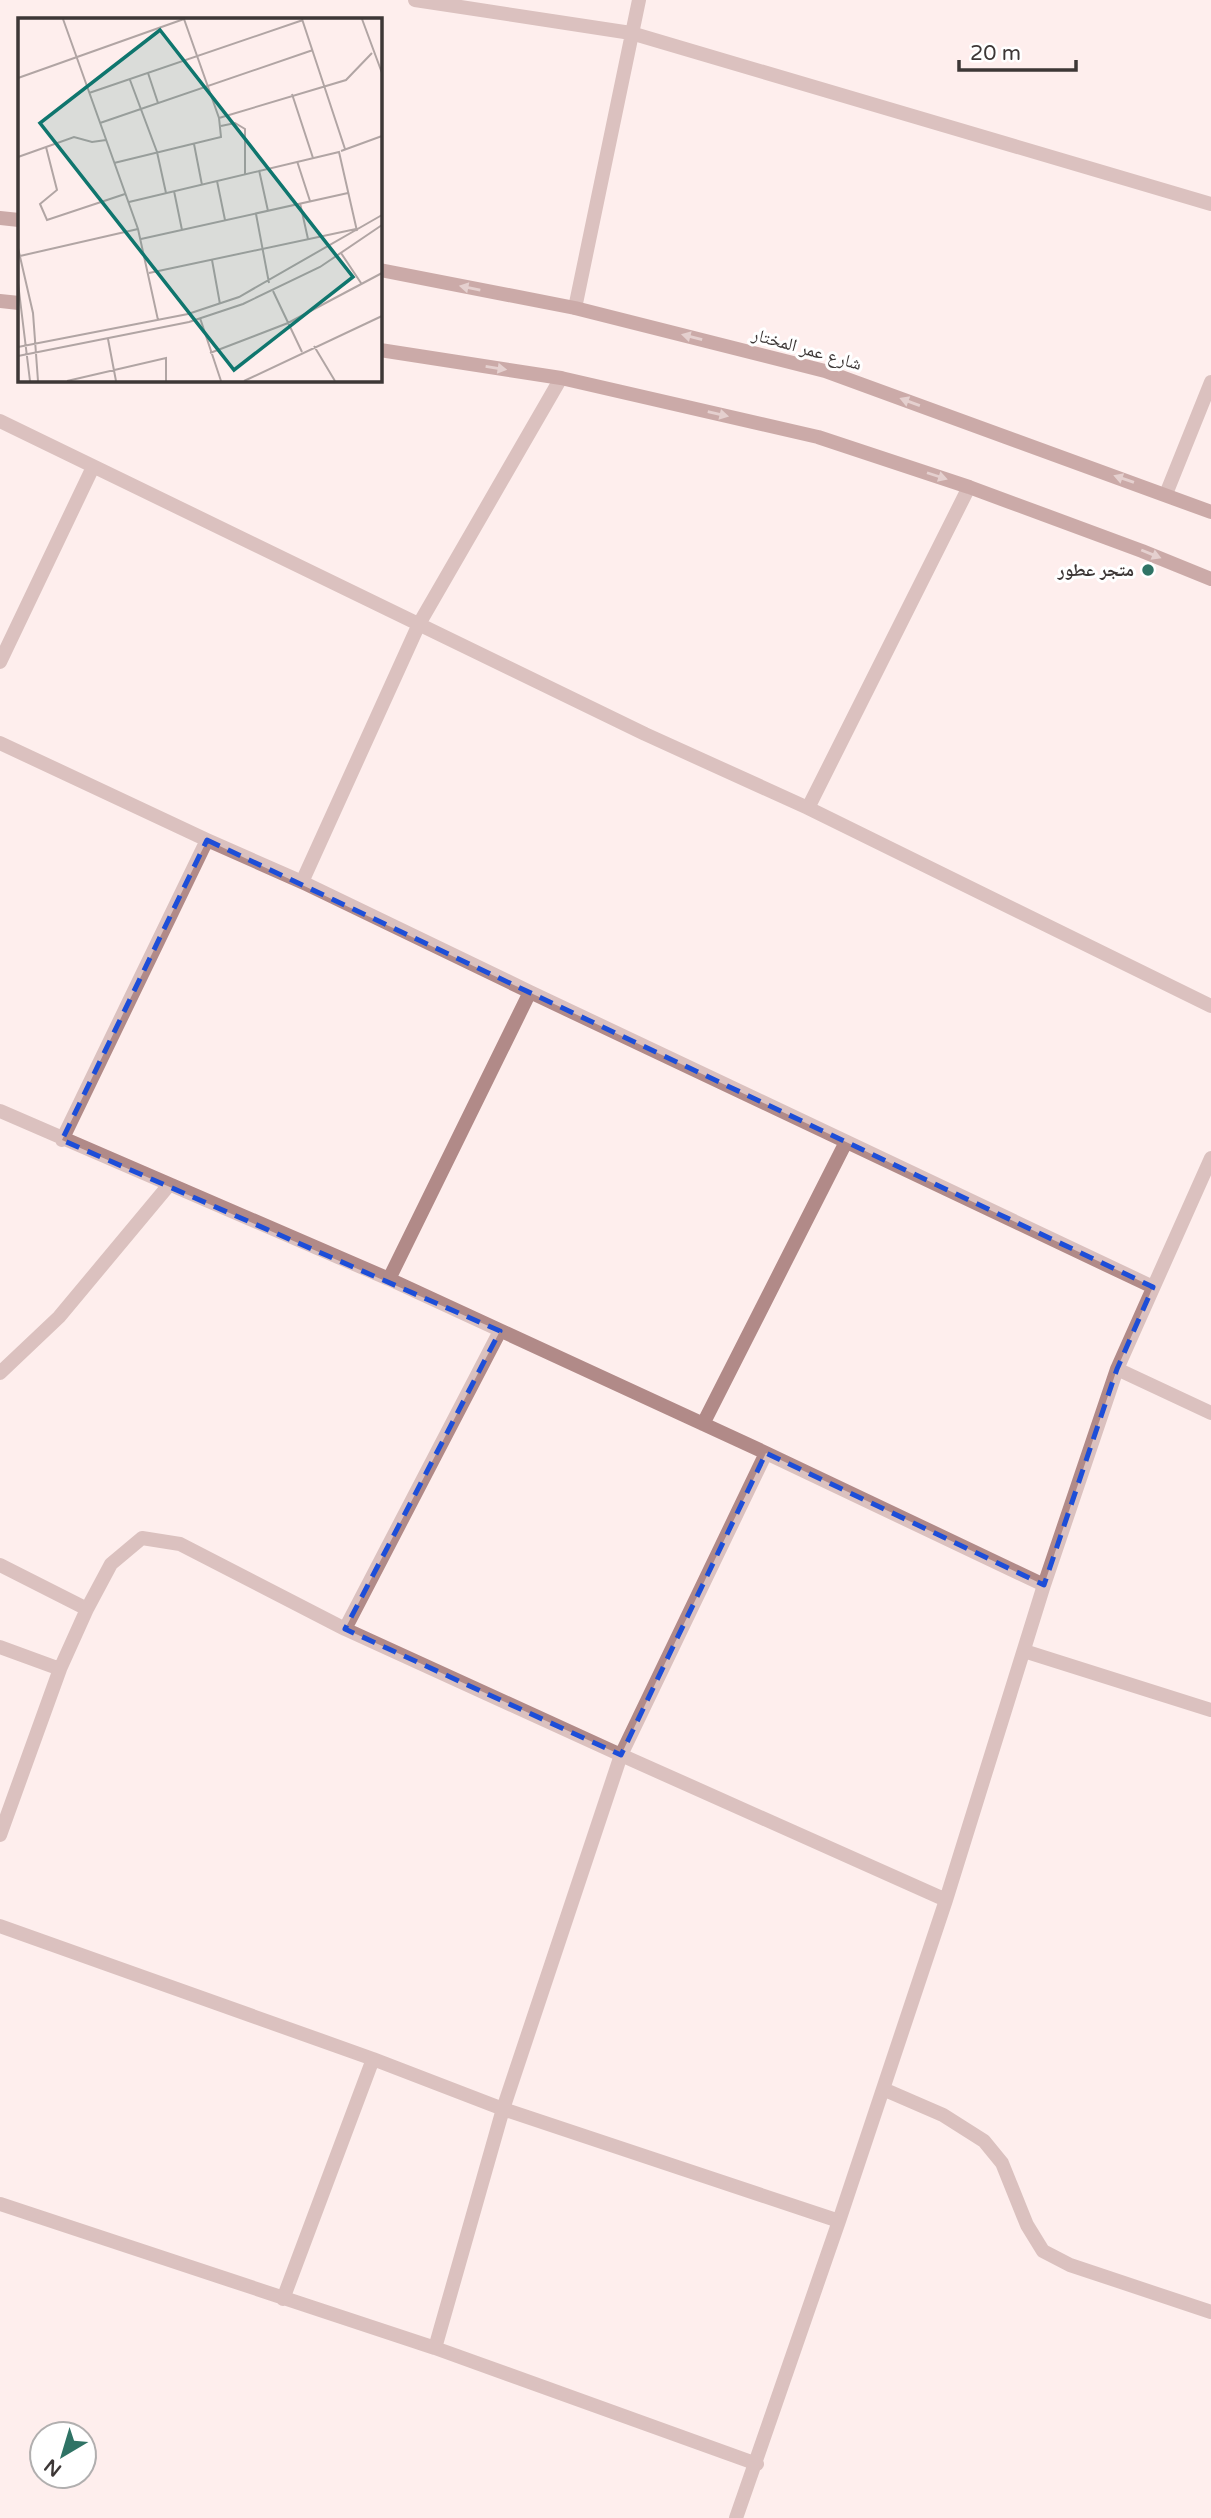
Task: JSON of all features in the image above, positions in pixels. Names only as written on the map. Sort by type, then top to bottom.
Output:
[{"type":"street","points":[[415,0],[631,33],[1211,204]]},
{"type":"street","points":[[575,308],[639,0]]},
{"type":"street","points":[[0,218],[18,220]]},
{"type":"street","name":"شارع عمر المختار","points":[[382,270],[575,308],[825,371],[1211,512]]},
{"type":"street","points":[[0,301],[18,303]]},
{"type":"street","points":[[382,350],[561,378],[818,437],[969,487],[1211,579]]},
{"type":"street","points":[[302,882],[419,624],[561,378]]},
{"type":"street","points":[[1166,494],[1211,382]]},
{"type":"street","points":[[0,421],[645,734],[808,808],[1211,1006]]},
{"type":"street","points":[[0,662],[93,467]]},
{"type":"street","points":[[808,808],[969,487]]},
{"type":"street","points":[[0,743],[302,882],[1153,1287]]},
{"type":"street","points":[[62,1140],[207,840]]},
{"type":"street","points":[[389,1279],[530,992]]},
{"type":"street","points":[[0,1111],[389,1279],[1044,1585]]},
{"type":"street","points":[[703,1424],[846,1142]]},
{"type":"street","points":[[736,2518],[757,2464],[883,2090],[946,1900],[1044,1585],[1117,1369],[1211,1158]]},
{"type":"street","points":[[0,1373],[59,1317],[169,1185]]},
{"type":"street","points":[[345,1629],[500,1331]]},
{"type":"street","points":[[1117,1369],[1211,1413]]},
{"type":"street","points":[[435,2348],[503,2109],[621,1755],[766,1453]]},
{"type":"street","points":[[0,1835],[60,1670],[87,1609],[111,1564],[142,1538],[180,1544],[345,1629],[946,1900]]},
{"type":"street","points":[[0,1565],[87,1609]]},
{"type":"street","points":[[0,1647],[60,1670]]},
{"type":"street","points":[[1024,1651],[1211,1710]]},
{"type":"street","points":[[0,1926],[373,2059],[503,2109],[839,2221]]},
{"type":"street","points":[[284,2299],[373,2059]]},
{"type":"street","points":[[883,2090],[943,2115],[984,2141],[1002,2163],[1027,2225],[1043,2251],[1070,2265],[1211,2312]]},
{"type":"street","points":[[0,2204],[435,2348],[757,2464]]},
{"type":"highlighted area","points":[[207,840],[1153,1287],[1117,1369],[1044,1585],[766,1453],[621,1755],[345,1629],[500,1331],[62,1140]]},
{"type":"place","name":"متجر عطور","points":[[1148,570]]}]
